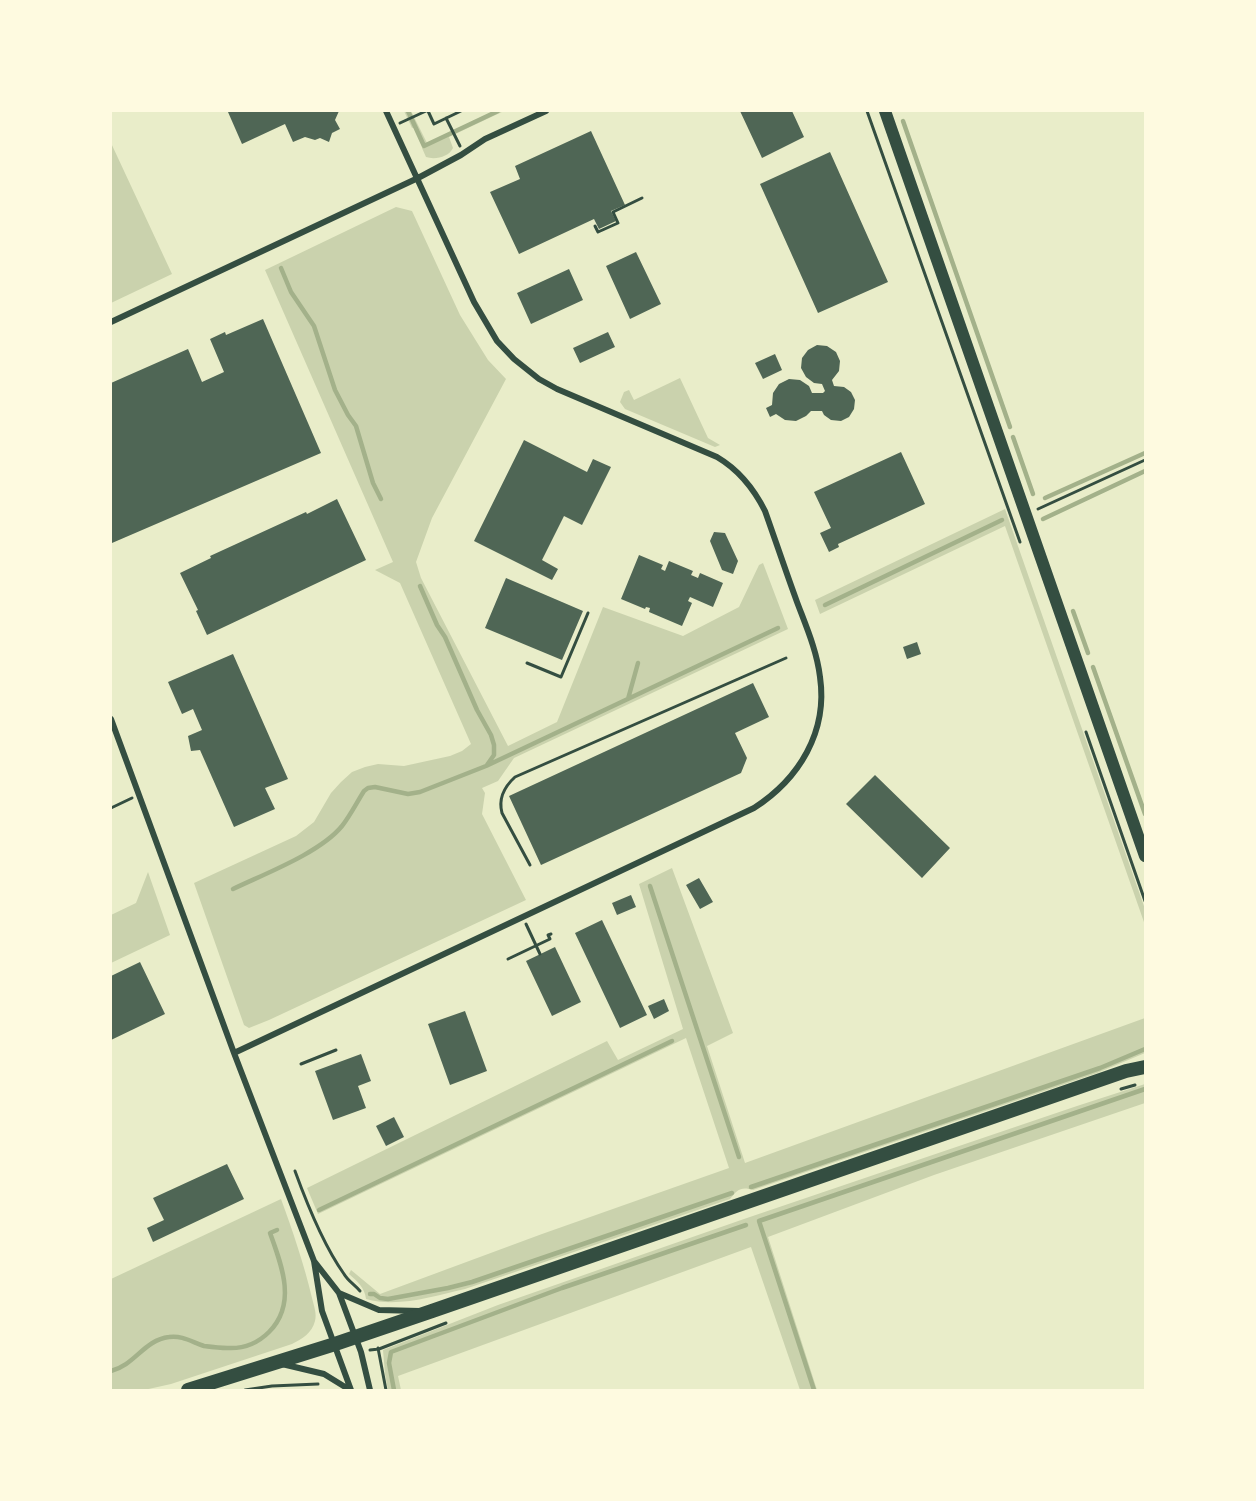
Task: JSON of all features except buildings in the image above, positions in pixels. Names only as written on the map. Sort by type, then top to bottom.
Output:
[{"type":"main road","points":[[885,111],[1145,856]]},
{"type":"main road","points":[[188,1390],[432,1311],[1126,1071],[1145,1062]]},
{"type":"main road","points":[[1126,1071],[1145,1067]]},
{"type":"street","points":[[234,1053],[754,808],[772,796],[790,778],[805,757],[815,734],[821,706],[820,677],[813,647],[765,511],[750,486],[732,467],[717,458],[557,389],[532,374],[514,359],[497,341],[474,302],[386,111]]},
{"type":"street","points":[[111,322],[418,178],[485,140],[546,111]]},
{"type":"street","points":[[111,719],[234,1053],[314,1261],[322,1311],[350,1390]]},
{"type":"street","points":[[314,1261],[339,1293],[361,1352],[370,1390]]},
{"type":"street","points":[[339,1293],[380,1310],[432,1311]]},
{"type":"street","points":[[276,1363],[324,1374],[350,1390]]},
{"type":"path","points":[[408,119],[427,111],[434,124],[460,111]]},
{"type":"path","points":[[867,111],[1020,544]]},
{"type":"path","points":[[446,118],[454,135]]},
{"type":"path","points":[[595,226],[598,232],[618,223],[613,212],[642,198]]},
{"type":"path","points":[[1025,514],[1145,460]]},
{"type":"path","points":[[527,663],[561,677],[588,613]]},
{"type":"path","points":[[530,865],[500,806],[505,787],[515,777],[786,658]]},
{"type":"path","points":[[1085,729],[1145,901]]},
{"type":"path","points":[[111,808],[139,794]]},
{"type":"path","points":[[523,917],[540,954]]},
{"type":"path","points":[[508,959],[550,939],[548,935],[551,934]]},
{"type":"path","points":[[301,1064],[336,1050]]},
{"type":"path","points":[[295,1171],[305,1199],[344,1275],[363,1295],[362,1304]]},
{"type":"path","points":[[369,1332],[379,1348],[386,1390]]},
{"type":"green space","points":[[404,111],[411,111],[427,143],[494,111],[504,111],[449,137],[453,148],[451,151],[445,156],[433,158],[426,157],[422,148],[425,146],[416,127],[412,128]]},
{"type":"green space","points":[[111,143],[172,274],[111,303]]},
{"type":"green space","points":[[396,207],[412,211],[460,315],[488,360],[506,379],[432,518],[416,562],[421,578],[508,746],[557,722],[603,607],[683,636],[739,607],[759,565],[763,563],[788,629],[514,758],[498,781],[482,788],[485,793],[482,814],[526,900],[249,1028],[244,1025],[194,883],[296,836],[314,822],[331,793],[352,772],[378,764],[404,766],[450,756],[471,744],[400,583],[375,570],[393,562],[265,270]]},
{"type":"green space","points":[[680,378],[708,438],[720,445],[715,447],[625,409],[620,402],[624,392],[629,390],[634,400]]},
{"type":"green space","points":[[1005,509],[1145,909],[1145,925],[1005,526],[820,614],[815,600]]},
{"type":"green space","points":[[672,868],[733,1033],[707,1046],[745,1163],[1145,1018],[1145,1053],[1097,1073],[753,1190],[745,1188],[735,1193],[730,1199],[465,1289],[403,1302],[366,1299],[358,1282],[349,1274],[351,1270],[380,1294],[729,1168],[686,1038],[318,1214],[307,1188],[607,1041],[618,1060],[683,1029],[639,884]]},
{"type":"green space","points":[[148,872],[170,935],[111,963],[111,915],[136,903]]},
{"type":"green space","points":[[1145,1084],[1145,1103],[934,1175],[768,1237],[817,1390],[800,1390],[751,1247],[398,1376],[401,1390],[388,1390],[383,1350],[498,1305],[744,1219]]},
{"type":"green space","points":[[281,1199],[302,1260],[315,1310],[314,1325],[309,1332],[292,1344],[171,1384],[144,1390],[111,1390],[111,1279]]},
{"type":"waterway","points":[[408,111],[424,146],[498,111]]},
{"type":"waterway","points":[[903,121],[1010,427]]},
{"type":"waterway","points":[[281,268],[291,292],[314,326],[335,390],[356,426],[373,483],[381,499]]},
{"type":"waterway","points":[[1013,437],[1033,494]]},
{"type":"waterway","points":[[1045,498],[1145,453]]},
{"type":"waterway","points":[[1043,519],[1145,471]]},
{"type":"waterway","points":[[825,605],[1002,520]]},
{"type":"waterway","points":[[420,586],[477,710],[491,735],[494,755],[487,765]]},
{"type":"waterway","points":[[1073,611],[1088,653]]},
{"type":"waterway","points":[[233,889],[291,862],[320,845],[342,826],[368,788],[375,787],[408,794],[420,792],[486,766],[778,628]]},
{"type":"waterway","points":[[628,699],[638,663]]},
{"type":"waterway","points":[[1093,667],[1145,814]]},
{"type":"waterway","points":[[650,886],[739,1157]]},
{"type":"waterway","points":[[319,1210],[672,1041]]},
{"type":"waterway","points":[[751,1187],[1100,1068],[1145,1049]]},
{"type":"waterway","points":[[814,1390],[759,1221],[1145,1089]]},
{"type":"waterway","points":[[370,1294],[388,1299],[472,1282],[732,1193]]},
{"type":"waterway","points":[[394,1390],[389,1363],[391,1352],[562,1288],[746,1225]]},
{"type":"waterway","points":[[111,1371],[127,1364],[146,1347],[160,1339],[183,1338],[204,1346],[233,1348],[250,1344],[265,1336],[278,1321],[285,1297],[279,1258],[270,1233],[277,1230]]}]
